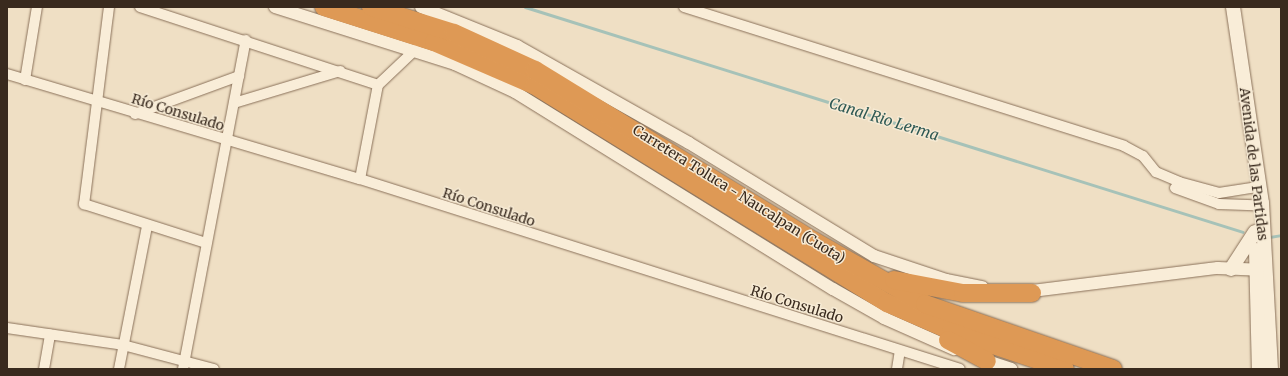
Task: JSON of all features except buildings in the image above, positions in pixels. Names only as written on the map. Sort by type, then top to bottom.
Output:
[{"type":"highway","name":"Carretera Toluca - Naucalpan (Cuota)","points":[[324,7],[434,42],[534,85],[844,278],[925,320],[1065,369]]},
{"type":"highway","name":"Carretera Toluca - Naucalpan (Cuota)","points":[[371,7],[454,33],[535,70],[869,273],[925,304],[1112,369]]},
{"type":"highway","points":[[869,273],[963,293],[1032,293]]},
{"type":"highway","points":[[844,278],[868,300],[987,361]]},
{"type":"main road","name":"Avenida de las Partidas","points":[[1228,7],[1252,188],[1255,232],[1261,269],[1271,369]]},
{"type":"main road","name":"Avenida de las Partidas","points":[[1233,7],[1262,204],[1259,369]]},
{"type":"main road","points":[[1230,268],[1255,232]]},
{"type":"street","points":[[25,80],[37,7]]},
{"type":"street","points":[[109,7],[84,204],[147,226],[206,243]]},
{"type":"street","points":[[140,7],[246,40],[378,85]]},
{"type":"street","points":[[275,7],[415,50],[455,64],[522,96],[832,289],[918,334],[1011,369]]},
{"type":"street","points":[[421,7],[517,46],[682,139],[874,256],[946,280],[1032,293],[1230,268],[1261,269]]},
{"type":"street","points":[[684,7],[1135,152],[1141,163],[1161,182],[1214,197],[1235,206],[1254,205]]},
{"type":"street","points":[[183,365],[246,40]]},
{"type":"street","points":[[360,179],[378,85],[415,50]]},
{"type":"street","points":[[234,103],[340,71]]},
{"type":"street","name":"Río Consulado","points":[[7,74],[227,142],[360,179],[960,369]]},
{"type":"street","points":[[135,114],[239,76]]},
{"type":"street","points":[[1214,197],[1252,188]]},
{"type":"street","points":[[119,369],[147,226]]},
{"type":"street","points":[[7,328],[123,345],[183,365],[214,369]]},
{"type":"street","points":[[44,369],[50,335]]},
{"type":"street","points":[[897,369],[900,351]]},
{"type":"waterway","name":"Canal Rio Lerma","points":[[525,7],[1243,232]]},
{"type":"waterway","name":"Canal Rio Lerma","points":[[1269,237],[1281,235]]}]
